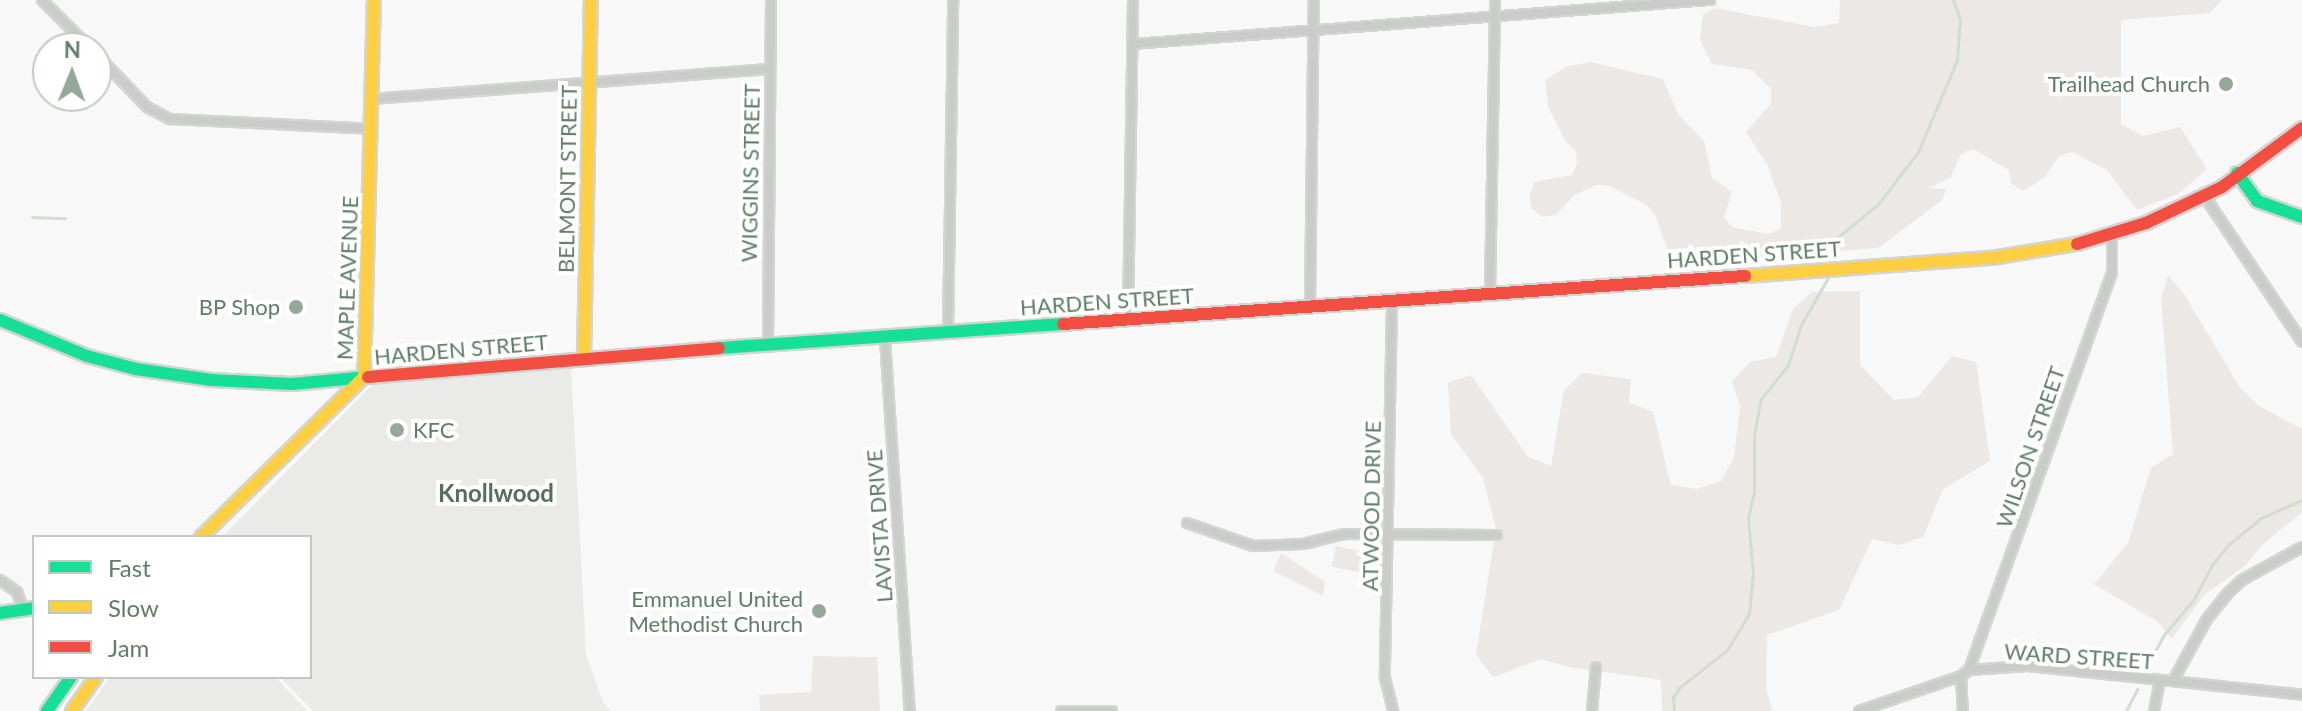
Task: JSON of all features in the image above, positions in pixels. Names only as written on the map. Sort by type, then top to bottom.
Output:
[{"type":"main road","name":"MAPLE AVENUE","points":[[203,535],[364,377],[374,0]]},
{"type":"main road","name":"BELMONT STREET","points":[[584,358],[591,0]]},
{"type":"main road","name":"HARDEN STREET","points":[[0,320],[87,356],[174,375],[292,384],[584,358],[885,339],[2029,254],[2112,236],[2205,197],[2302,128]]},
{"type":"main road","points":[[2237,173],[2257,201],[2302,217]]},
{"type":"main road","points":[[0,613],[29,608]]},
{"type":"main road","points":[[47,711],[70,679]]},
{"type":"main road","points":[[72,711],[95,679]]},
{"type":"street","points":[[42,0],[74,32]]},
{"type":"street","name":"WIGGINS STREET","points":[[768,345],[771,0]]},
{"type":"street","points":[[948,332],[953,0]]},
{"type":"street","points":[[1128,320],[1133,0]]},
{"type":"street","points":[[1310,306],[1314,0]]},
{"type":"street","points":[[1490,293],[1495,0]]},
{"type":"street","points":[[1133,44],[1710,0]]},
{"type":"street","points":[[372,99],[769,69]]},
{"type":"street","points":[[112,71],[147,107],[170,119],[372,129]]},
{"type":"street","points":[[2205,197],[2302,342]]},
{"type":"street","name":"WILSON STREET","points":[[1969,670],[2112,273],[2112,236]]},
{"type":"street","name":"ATWOOD DRIVE","points":[[1392,301],[1385,678],[1393,711]]},
{"type":"street","name":"LAVISTA DRIVE","points":[[885,339],[910,711]]},
{"type":"street","points":[[1187,523],[1253,546],[1303,544],[1344,534],[1497,535]]},
{"type":"street","points":[[2174,679],[2207,619],[2227,594],[2242,580],[2302,547]]},
{"type":"street","points":[[0,580],[17,592],[29,608]]},
{"type":"street","name":"WARD STREET","points":[[1969,670],[2028,666],[2160,681],[2174,679],[2285,696],[2302,695]]},
{"type":"street","points":[[1592,711],[1596,667]]},
{"type":"street","points":[[1859,711],[1961,676],[1969,670]]},
{"type":"street","points":[[1961,676],[1963,711]]},
{"type":"street","points":[[2154,711],[2160,681]]},
{"type":"street","points":[[1061,711],[1112,711]]},
{"type":"shaded area","points":[[1840,0],[2222,0],[2210,13],[2121,20],[2121,124],[2143,136],[2180,127],[2207,169],[2178,194],[2137,210],[2107,170],[2072,152],[2059,156],[2045,177],[2023,191],[2011,183],[2009,170],[1973,149],[1961,154],[1950,178],[1928,188],[1947,189],[1941,201],[1878,248],[1759,257],[1693,255],[1681,259],[1669,253],[1655,215],[1647,205],[1610,186],[1596,185],[1573,196],[1556,215],[1542,217],[1531,207],[1530,195],[1534,182],[1572,175],[1577,164],[1576,151],[1566,142],[1548,106],[1545,80],[1566,67],[1590,62],[1663,79],[1678,114],[1704,141],[1712,178],[1732,192],[1724,217],[1732,227],[1768,234],[1781,229],[1781,203],[1768,166],[1746,132],[1771,103],[1771,89],[1752,70],[1712,64],[1700,40],[1703,14],[1715,8],[1814,27],[1839,23]]},
{"type":"shaded area","points":[[2168,275],[2186,297],[2240,388],[2259,406],[2302,429],[2302,512],[2262,545],[2246,565],[2204,595],[2172,639],[2158,622],[2094,584],[2128,543],[2151,468],[2173,454],[2161,299]]},
{"type":"shaded area","points":[[1860,291],[1860,365],[1894,400],[1918,397],[1952,356],[1976,362],[1990,461],[1943,489],[1923,537],[1899,545],[1872,539],[1839,610],[1767,635],[1766,688],[1772,711],[1662,711],[1661,680],[1568,667],[1541,659],[1493,677],[1476,655],[1496,528],[1483,478],[1451,434],[1448,383],[1471,375],[1528,457],[1551,466],[1564,390],[1582,373],[1631,379],[1629,403],[1653,412],[1671,485],[1697,489],[1721,481],[1734,458],[1740,406],[1732,381],[1750,362],[1776,357],[1793,309],[1812,292]]},
{"type":"shaded area","points":[[571,365],[586,654],[602,700],[610,711],[313,711],[282,679],[312,679],[312,535],[224,535],[377,380]]},
{"type":"shaded area","points":[[1336,546],[1368,553],[1364,573],[1332,567]]},
{"type":"shaded area","points":[[1281,553],[1325,582],[1323,596],[1273,571]]},
{"type":"shaded area","points":[[813,656],[877,657],[880,711],[760,711],[759,695],[811,692]]},
{"type":"shaded area","points":[[109,679],[278,679],[307,711],[86,711]]},
{"type":"waterway","points":[[1830,266],[1837,238],[1879,203],[1918,152],[1957,60],[1960,19],[1953,0]]},
{"type":"waterway","points":[[32,217],[65,218]]},
{"type":"waterway","points":[[1674,711],[1673,697],[1680,687],[1727,650],[1749,614],[1753,573],[1748,518],[1754,493],[1754,434],[1761,399],[1788,365],[1801,325],[1830,274]]},
{"type":"waterway","points":[[2145,669],[2163,636],[2194,599],[2212,565],[2228,545],[2261,518],[2302,500]]},
{"type":"waterway","points":[[2126,711],[2137,689]]},
{"type":"traffic: fast","points":[[2237,173],[2257,201],[2302,217]]},
{"type":"traffic: fast","points":[[0,320],[87,356],[136,369],[211,380],[292,384],[368,377]]},
{"type":"traffic: fast","points":[[719,348],[1063,324]]},
{"type":"traffic: fast","points":[[0,613],[32,608]]},
{"type":"traffic: fast","points":[[47,711],[70,679]]},
{"type":"traffic: slow","points":[[203,535],[364,377],[374,0]]},
{"type":"traffic: slow","points":[[584,358],[591,0]]},
{"type":"traffic: slow","points":[[1745,276],[1992,258],[2077,244]]},
{"type":"traffic: slow","points":[[72,711],[95,679]]},
{"type":"traffic: jam","points":[[2077,244],[2146,223],[2222,187],[2302,128]]},
{"type":"traffic: jam","points":[[1063,324],[1745,276]]},
{"type":"traffic: jam","points":[[368,377],[719,348]]},
{"type":"place","name":"Trailhead Church","points":[[2226,84]]},
{"type":"place","name":"BP Shop","points":[[296,307]]},
{"type":"place","name":"KFC","points":[[397,430]]},
{"type":"place","name":"Emmanuel United Methodist Church","points":[[819,611]]},
{"type":"district","name":"Knollwood","points":[[496,493]]}]
